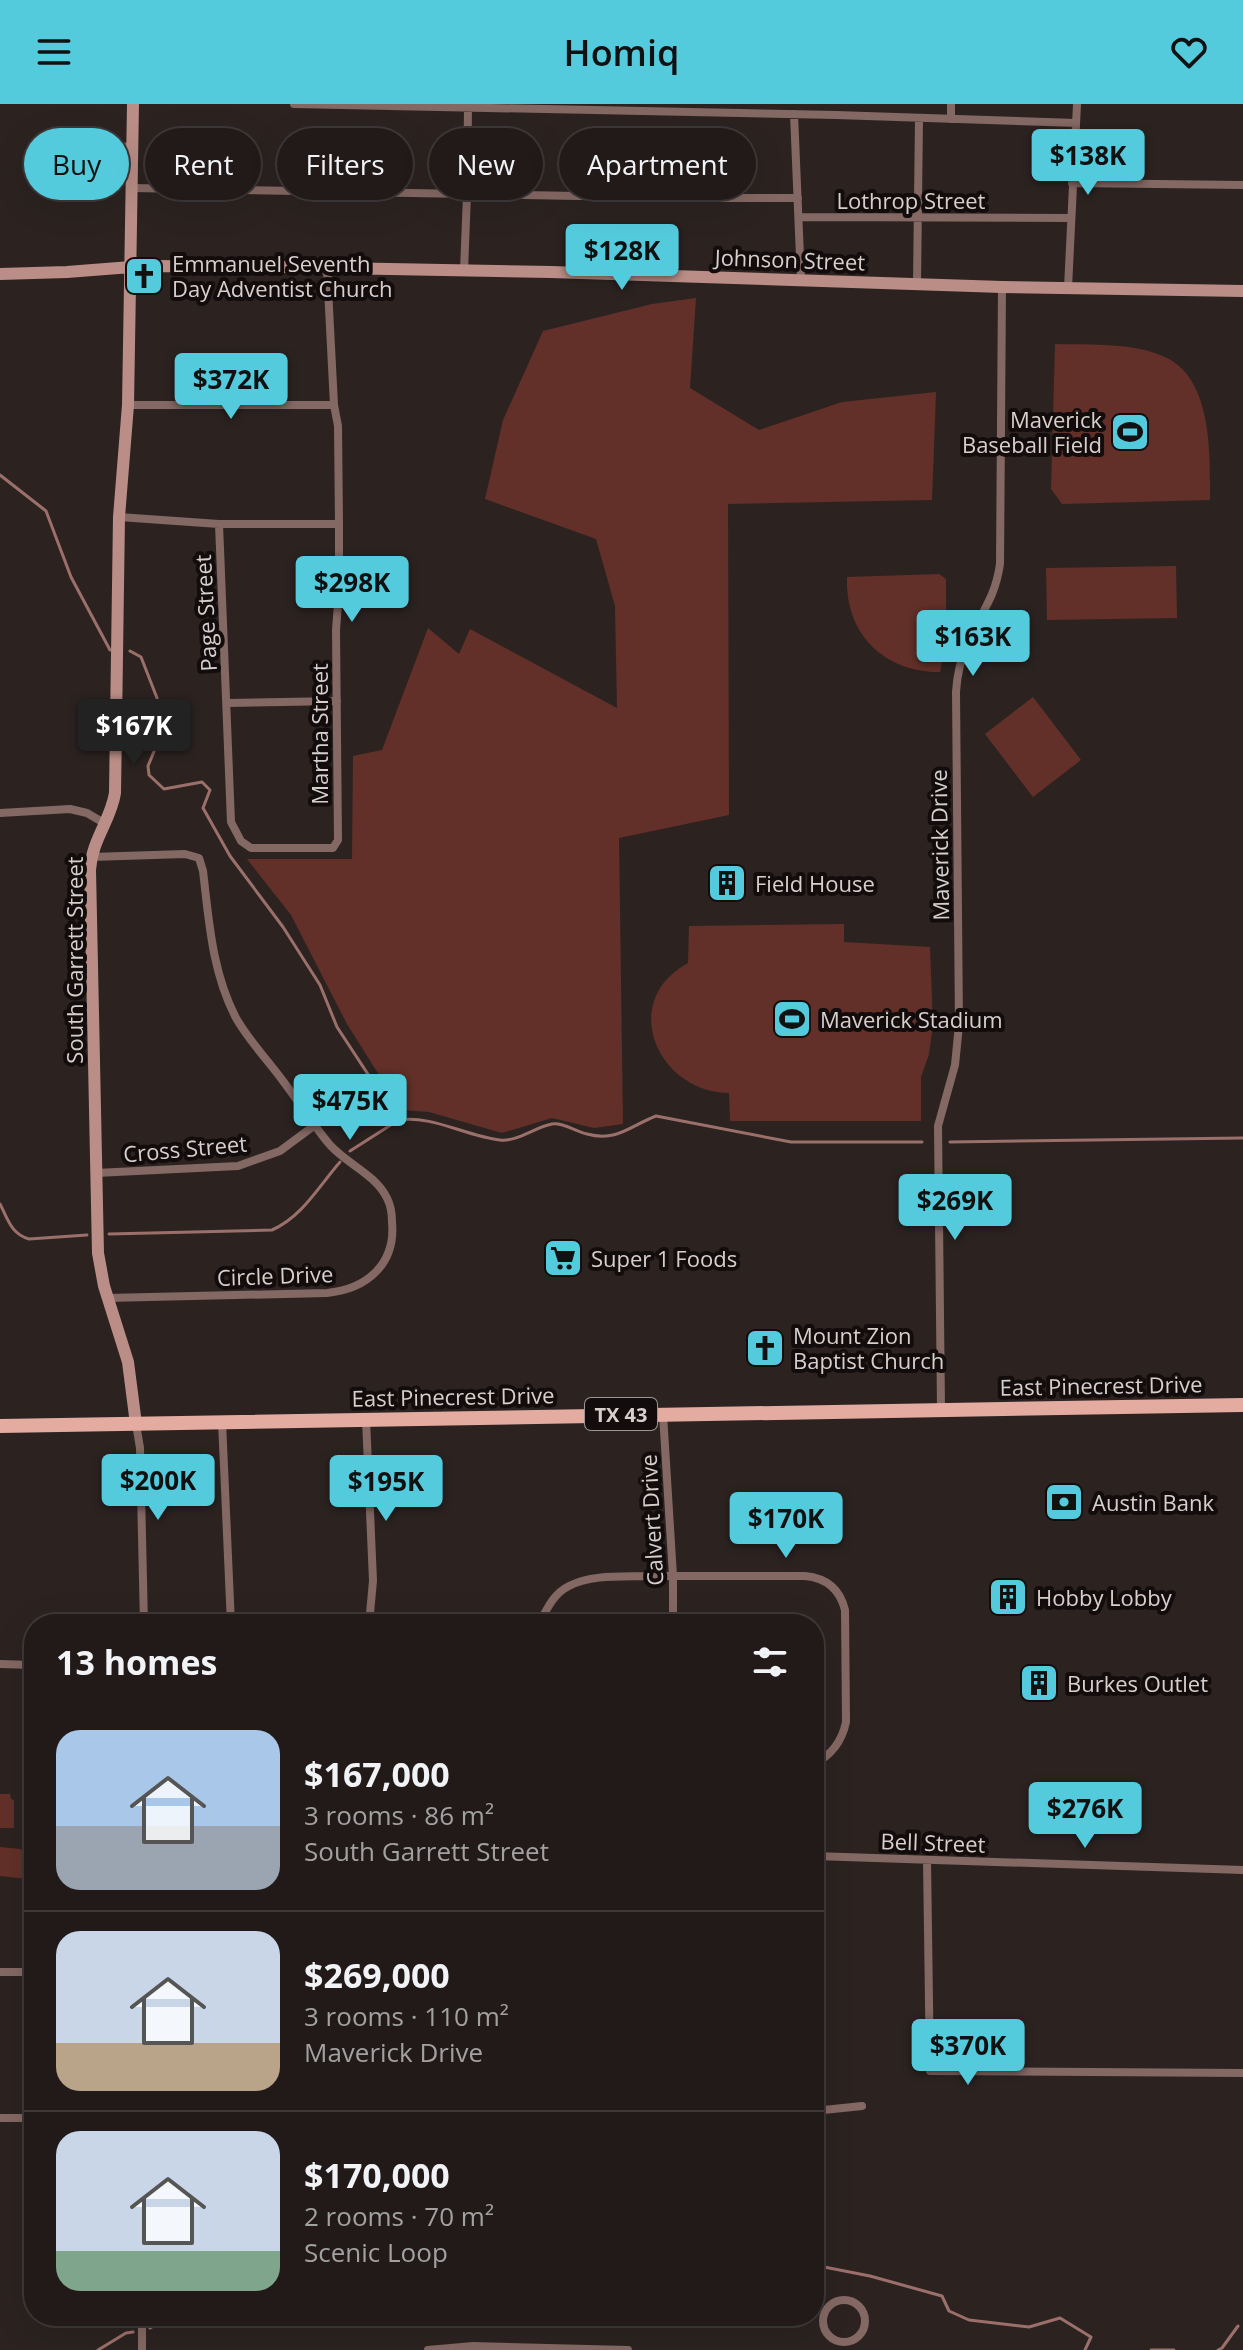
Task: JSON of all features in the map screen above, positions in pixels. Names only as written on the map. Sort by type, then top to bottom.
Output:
[{"type":"main road","name":"East Pinecrest Drive","points":[[0,1426],[1243,1405]]},
{"type":"street","name":"South Garrett Street","points":[[133,104],[128,405],[119,517],[116,783],[114,801],[95,841],[90,870],[98,1253],[107,1298],[128,1362],[140,1448],[144,1614]]},
{"type":"street","points":[[294,104],[730,108],[794,114],[1076,123]]},
{"type":"street","points":[[836,115],[837,104]]},
{"type":"street","points":[[951,104],[951,119]]},
{"type":"street","points":[[1068,288],[1077,104]]},
{"type":"street","points":[[468,107],[468,128]]},
{"type":"street","points":[[794,114],[801,280]]},
{"type":"street","points":[[917,284],[919,118]]},
{"type":"street","points":[[1072,183],[1243,185]]},
{"type":"street","points":[[132,188],[429,193]]},
{"type":"street","points":[[543,195],[798,198]]},
{"type":"street","points":[[464,271],[467,200]]},
{"type":"street","name":"Lothrop Street","points":[[799,217],[1070,218]]},
{"type":"street","name":"Johnson Street","points":[[0,274],[131,268],[327,269],[1243,291]]},
{"type":"street","name":"Martha Street","points":[[241,841],[256,849],[330,849],[336,844],[338,426],[334,405],[327,269]]},
{"type":"street","name":"Maverick Drive","points":[[941,1409],[938,1126],[955,1065],[959,1025],[955,703],[960,662],[993,596],[1000,564],[1002,287]]},
{"type":"street","points":[[128,405],[334,405]]},
{"type":"street","points":[[119,517],[219,524],[339,524]]},
{"type":"street","name":"Page Street","points":[[219,524],[228,703],[229,814],[241,841]]},
{"type":"street","points":[[228,703],[337,701]]},
{"type":"street","points":[[0,813],[70,809],[79,810],[104,823]]},
{"type":"street","name":"Circle Drive","points":[[91,857],[185,854],[199,858],[216,969],[227,999],[254,1045],[315,1125],[336,1150],[376,1183],[390,1205],[392,1243],[384,1263],[371,1278],[348,1289],[327,1293],[107,1298]]},
{"type":"street","name":"Cross Street","points":[[96,1173],[248,1164],[280,1151],[315,1125]]},
{"type":"street","name":"Calvert Drive","points":[[663,1414],[673,1614]]},
{"type":"street","points":[[366,1419],[373,1581],[370,1614]]},
{"type":"street","points":[[222,1422],[231,1614]]},
{"type":"street","points":[[544,1614],[556,1596],[583,1580],[673,1576],[812,1577],[825,1581],[838,1593],[843,1603],[846,1722],[837,1746],[824,1758]]},
{"type":"street","points":[[0,1664],[24,1665]]},
{"type":"street","name":"Bell Street","points":[[824,1856],[1243,1870]]},
{"type":"street","points":[[927,1860],[930,2071],[1243,2073]]},
{"type":"street","points":[[0,1972],[24,1972]]},
{"type":"street","points":[[824,2110],[862,2106]]},
{"type":"street","points":[[0,2118],[24,2118]]},
{"type":"street","points":[[848,2300],[860,2308],[864,2325],[857,2337],[839,2345],[828,2334],[824,2317],[828,2308],[835,2303],[848,2300]]},
{"type":"street","points":[[142,2326],[142,2350]]},
{"type":"street","points":[[428,2350],[628,2350]]},
{"type":"shaded area","points":[[696,298],[690,388],[759,430],[842,402],[936,392],[932,500],[728,504],[729,815],[619,838],[623,1124],[594,1128],[552,1118],[502,1133],[429,1112],[401,1110],[347,1024],[291,915],[247,859],[352,859],[353,756],[382,750],[428,628],[459,654],[470,629],[617,708],[615,606],[596,539],[485,499],[503,420],[543,331],[652,304]]},
{"type":"shaded area","name":"Maverick Baseball Field","points":[[1055,344],[1141,349],[1167,358],[1182,369],[1201,401],[1206,421],[1210,500],[1062,504],[1051,489]]},
{"type":"shaded area","points":[[1176,566],[1177,618],[1047,620],[1046,568]]},
{"type":"shaded area","points":[[939,574],[946,579],[946,640],[940,672],[901,665],[871,646],[853,615],[847,577]]},
{"type":"shaded area","points":[[1033,697],[1081,760],[1033,797],[985,734]]},
{"type":"shaded area","name":"Maverick Stadium","points":[[844,924],[844,942],[930,947],[933,1025],[929,1054],[921,1077],[921,1121],[730,1121],[729,1093],[704,1089],[682,1078],[666,1061],[655,1042],[651,1021],[655,999],[667,979],[688,963],[689,926]]},
{"type":"shaded area","points":[[0,1794],[10,1794],[14,1800],[14,1828],[0,1828]]},
{"type":"shaded area","points":[[0,1847],[24,1852],[24,1879],[0,1876]]},
{"type":"waterway","points":[[0,475],[46,511],[71,577],[110,650]]},
{"type":"waterway","points":[[130,651],[141,657],[157,698],[158,742],[148,766],[149,775],[164,789],[202,782],[210,790],[203,808],[230,856],[283,927],[320,985],[337,1027],[398,1120],[424,1120],[500,1140],[513,1139],[556,1124],[587,1134],[607,1136],[656,1116],[791,1142],[922,1142]]},
{"type":"waterway","points":[[350,1151],[397,1121]]},
{"type":"waterway","points":[[950,1142],[1243,1138]]},
{"type":"waterway","points":[[109,1234],[272,1230],[301,1209],[340,1162]]},
{"type":"waterway","points":[[0,1204],[14,1230],[23,1237],[87,1235]]},
{"type":"waterway","points":[[824,2267],[942,2296],[949,2311],[969,2320],[1029,2327],[1060,2318],[1091,2337],[1085,2350]]},
{"type":"waterway","points":[[150,2328],[154,2326]]},
{"type":"waterway","points":[[1218,2350],[1238,2326]]},
{"type":"waterway","points":[[98,2350],[133,2332]]},
{"type":"waterway","points":[[1151,2350],[1174,2350]]},
{"type":"place","name":"Emmanuel Seventh Day Adventist Church","points":[[144,276]]},
{"type":"place","name":"Maverick Baseball Field","points":[[1130,432]]},
{"type":"place","name":"Field House","points":[[727,883]]},
{"type":"place","name":"Maverick Stadium","points":[[792,1019]]},
{"type":"place","name":"Super 1 Foods","points":[[563,1258]]},
{"type":"place","name":"Mount Zion Baptist Church","points":[[765,1348]]},
{"type":"place","name":"Austin Bank","points":[[1064,1502]]},
{"type":"place","name":"Hobby Lobby","points":[[1008,1597]]},
{"type":"place","name":"Burkes Outlet","points":[[1039,1683]]}]
